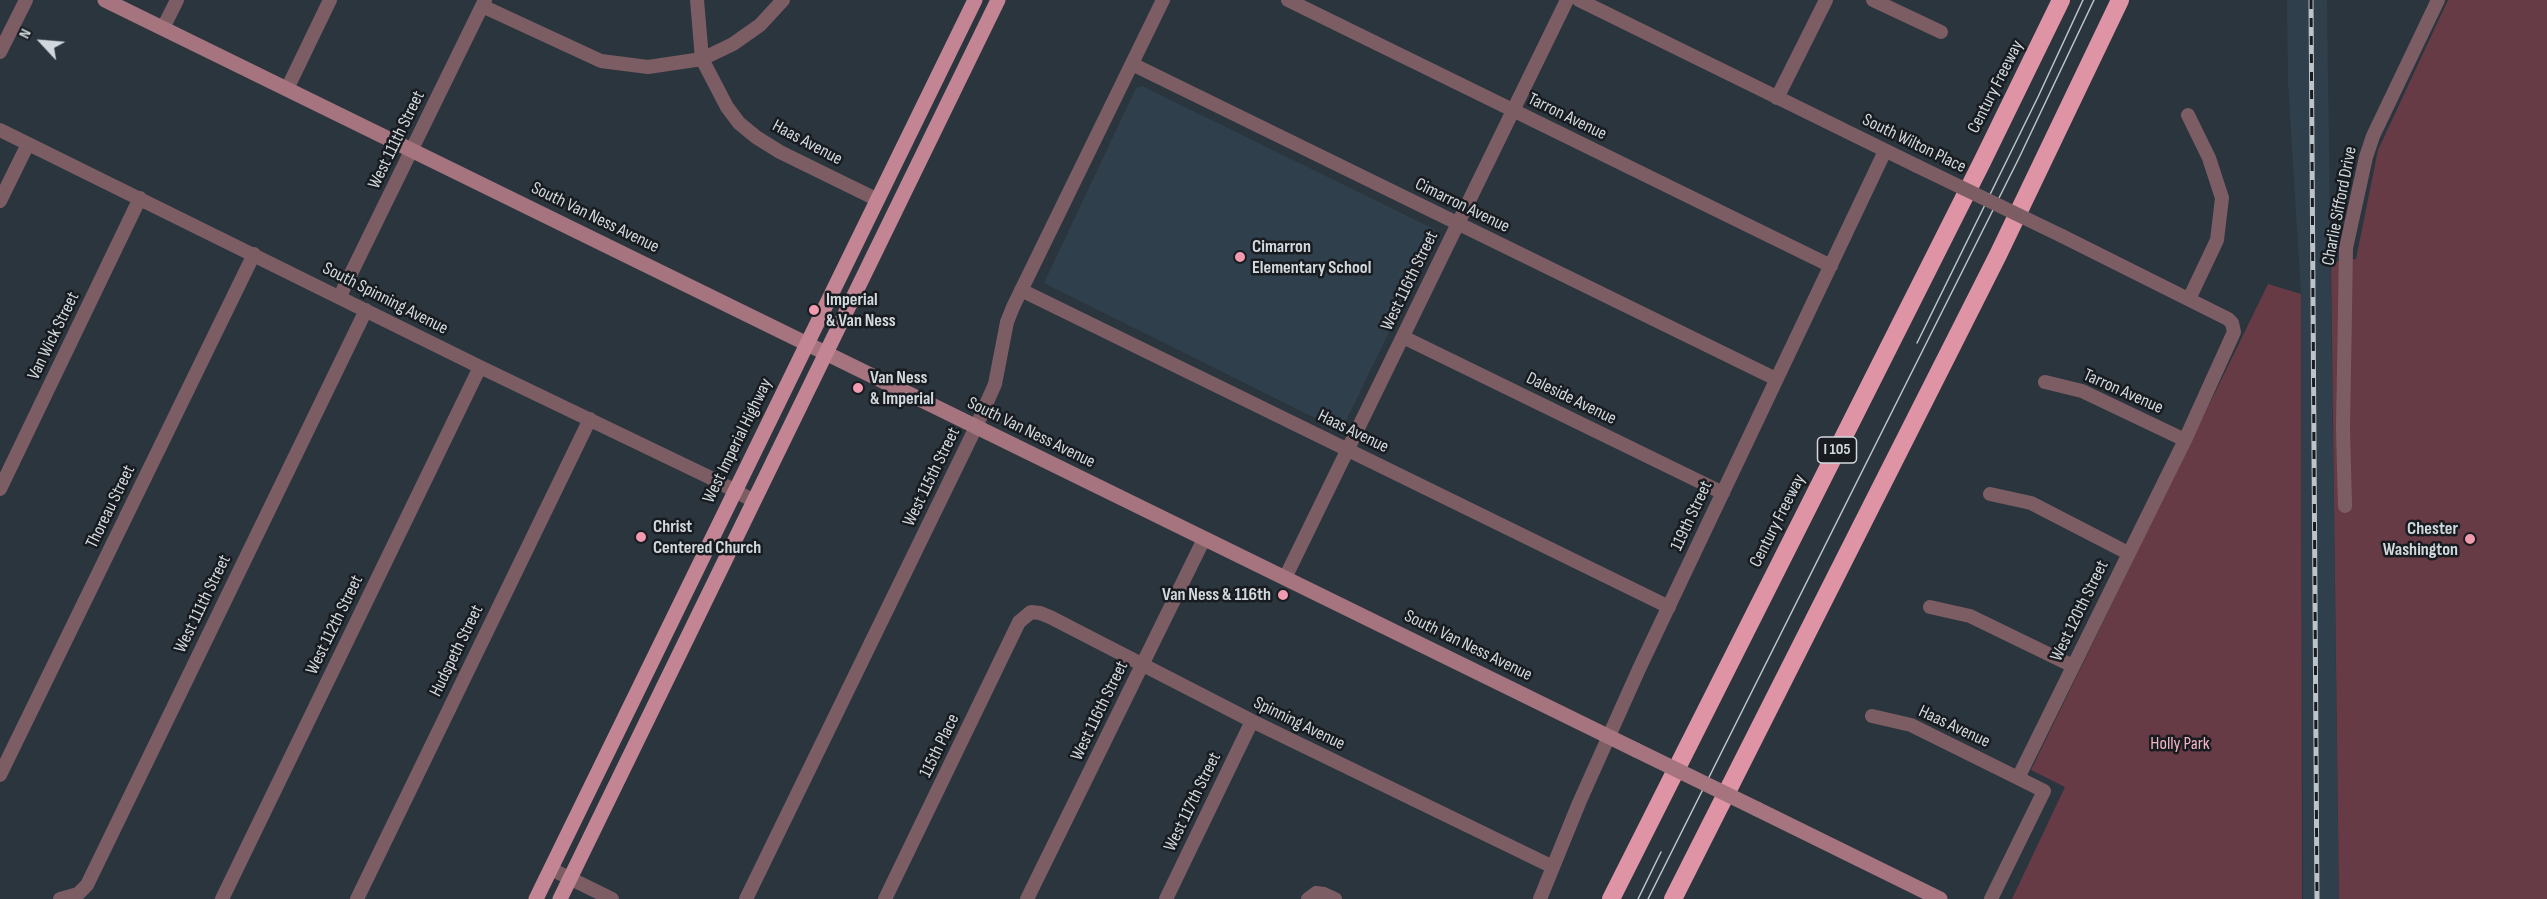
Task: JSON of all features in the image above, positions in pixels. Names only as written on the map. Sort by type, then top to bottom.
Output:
[{"type":"highway","name":"Century Freeway","points":[[1611,899],[1982,162],[2061,0]]},
{"type":"highway","points":[[1673,899],[2003,245],[2120,0]]},
{"type":"main road","name":"South Van Ness Avenue","points":[[105,0],[1940,899]]},
{"type":"main road","name":"West Imperial Highway","points":[[536,899],[975,0]]},
{"type":"main road","points":[[560,899],[998,0]]},
{"type":"street","points":[[0,52],[26,0]]},
{"type":"street","points":[[163,28],[177,0]]},
{"type":"street","points":[[287,89],[330,0]]},
{"type":"street","points":[[697,0],[702,59]]},
{"type":"street","points":[[484,3],[601,61],[648,67],[702,59],[733,44],[760,25],[783,0]]},
{"type":"street","name":"West 115th Street","points":[[746,899],[976,428],[996,384],[1007,322],[1163,0]]},
{"type":"street","name":"Tarron Avenue","points":[[1288,0],[1831,266]]},
{"type":"street","name":"West 116th Street","points":[[1285,578],[1568,0]]},
{"type":"street","name":"South Wilton Place","points":[[1579,0],[2062,236],[2232,323]]},
{"type":"street","points":[[1777,98],[1826,0]]},
{"type":"street","points":[[1873,0],[1941,32]]},
{"type":"street","name":"Charlie Sifford Drive","points":[[2346,506],[2343,406],[2346,248],[2366,157],[2373,136],[2438,0]]},
{"type":"street","name":"West 111th Street","points":[[340,296],[484,3]]},
{"type":"street","name":"Haas Avenue","points":[[702,59],[727,107],[756,137],[780,152],[878,200]]},
{"type":"street","name":"Cimarron Avenue","points":[[1132,64],[1776,379]]},
{"type":"street","points":[[2188,115],[2209,158],[2222,198],[2217,240],[2189,299]]},
{"type":"street","name":"South Spinning Avenue","points":[[0,130],[754,501]]},
{"type":"street","points":[[0,201],[28,144]]},
{"type":"street","name":"119th Street","points":[[1540,899],[1609,737],[1885,151]]},
{"type":"street","name":"Van Wick Street","points":[[0,489],[140,198]]},
{"type":"street","name":"Thoreau Street","points":[[0,776],[254,254]]},
{"type":"street","name":"Haas Avenue","points":[[1021,290],[1669,607]]},
{"type":"street","name":"West 111th Street","points":[[60,899],[78,894],[87,885],[366,310]]},
{"type":"street","name":"West 120th Street","points":[[2018,778],[2185,440],[2234,332],[2232,323]]},
{"type":"street","name":"Daleside Avenue","points":[[1403,337],[1723,493]]},
{"type":"street","name":"West 112th Street","points":[[222,899],[480,367]]},
{"type":"street","name":"Tarron Avenue","points":[[2045,382],[2082,391],[2185,440]]},
{"type":"street","name":"Hudspeth Street","points":[[357,899],[590,419]]},
{"type":"street","points":[[1990,494],[2031,503],[2128,553]]},
{"type":"street","name":"West 116th Street","points":[[1027,899],[1204,539]]},
{"type":"street","points":[[1930,607],[1970,616],[2073,666]]},
{"type":"street","name":"Spinning Avenue","points":[[1031,612],[1050,617],[1252,721],[1553,867]]},
{"type":"street","name":"115th Place","points":[[885,899],[1019,622],[1031,612]]},
{"type":"street","name":"Haas Avenue","points":[[1872,716],[1911,725],[2018,778]]},
{"type":"street","name":"West 117th Street","points":[[1166,899],[1252,721]]},
{"type":"street","points":[[1991,899],[2044,791],[2018,778]]},
{"type":"street","points":[[551,869],[612,899]]},
{"type":"street","points":[[1312,896],[1324,894],[1335,899]]},
{"type":"shaded area","points":[[2287,0],[2327,0],[2339,899],[2303,899],[2301,294],[2288,83]]},
{"type":"shaded area","name":"Cimarron Elementary School","points":[[1142,86],[1434,229],[1436,235],[1344,425],[1340,428],[1335,428],[1044,283],[1136,88]]},
{"type":"green space","points":[[2448,0],[2547,0],[2547,899],[2339,899],[2331,262],[2356,259],[2378,150]]},
{"type":"green space","name":"Holly Park","points":[[2268,284],[2301,294],[2302,899],[2012,899],[2065,787],[2031,770]]},
{"type":"tram line","points":[[1917,343],[2083,0]]},
{"type":"tram line","points":[[1648,899],[2019,158],[2094,0]]},
{"type":"tram line","points":[[1638,899],[1661,852]]},
{"type":"railway","points":[[2311,0],[2317,899]]},
{"type":"place","name":"Cimarron Elementary School","points":[[1240,257]]},
{"type":"place","name":"Imperial & Van Ness","points":[[814,310]]},
{"type":"place","name":"Van Ness & Imperial","points":[[858,388]]},
{"type":"place","name":"Christ Centered Church","points":[[641,537]]},
{"type":"place","name":"Chester Washington","points":[[2470,539]]},
{"type":"place","name":"Van Ness & 116th","points":[[1283,595]]}]
